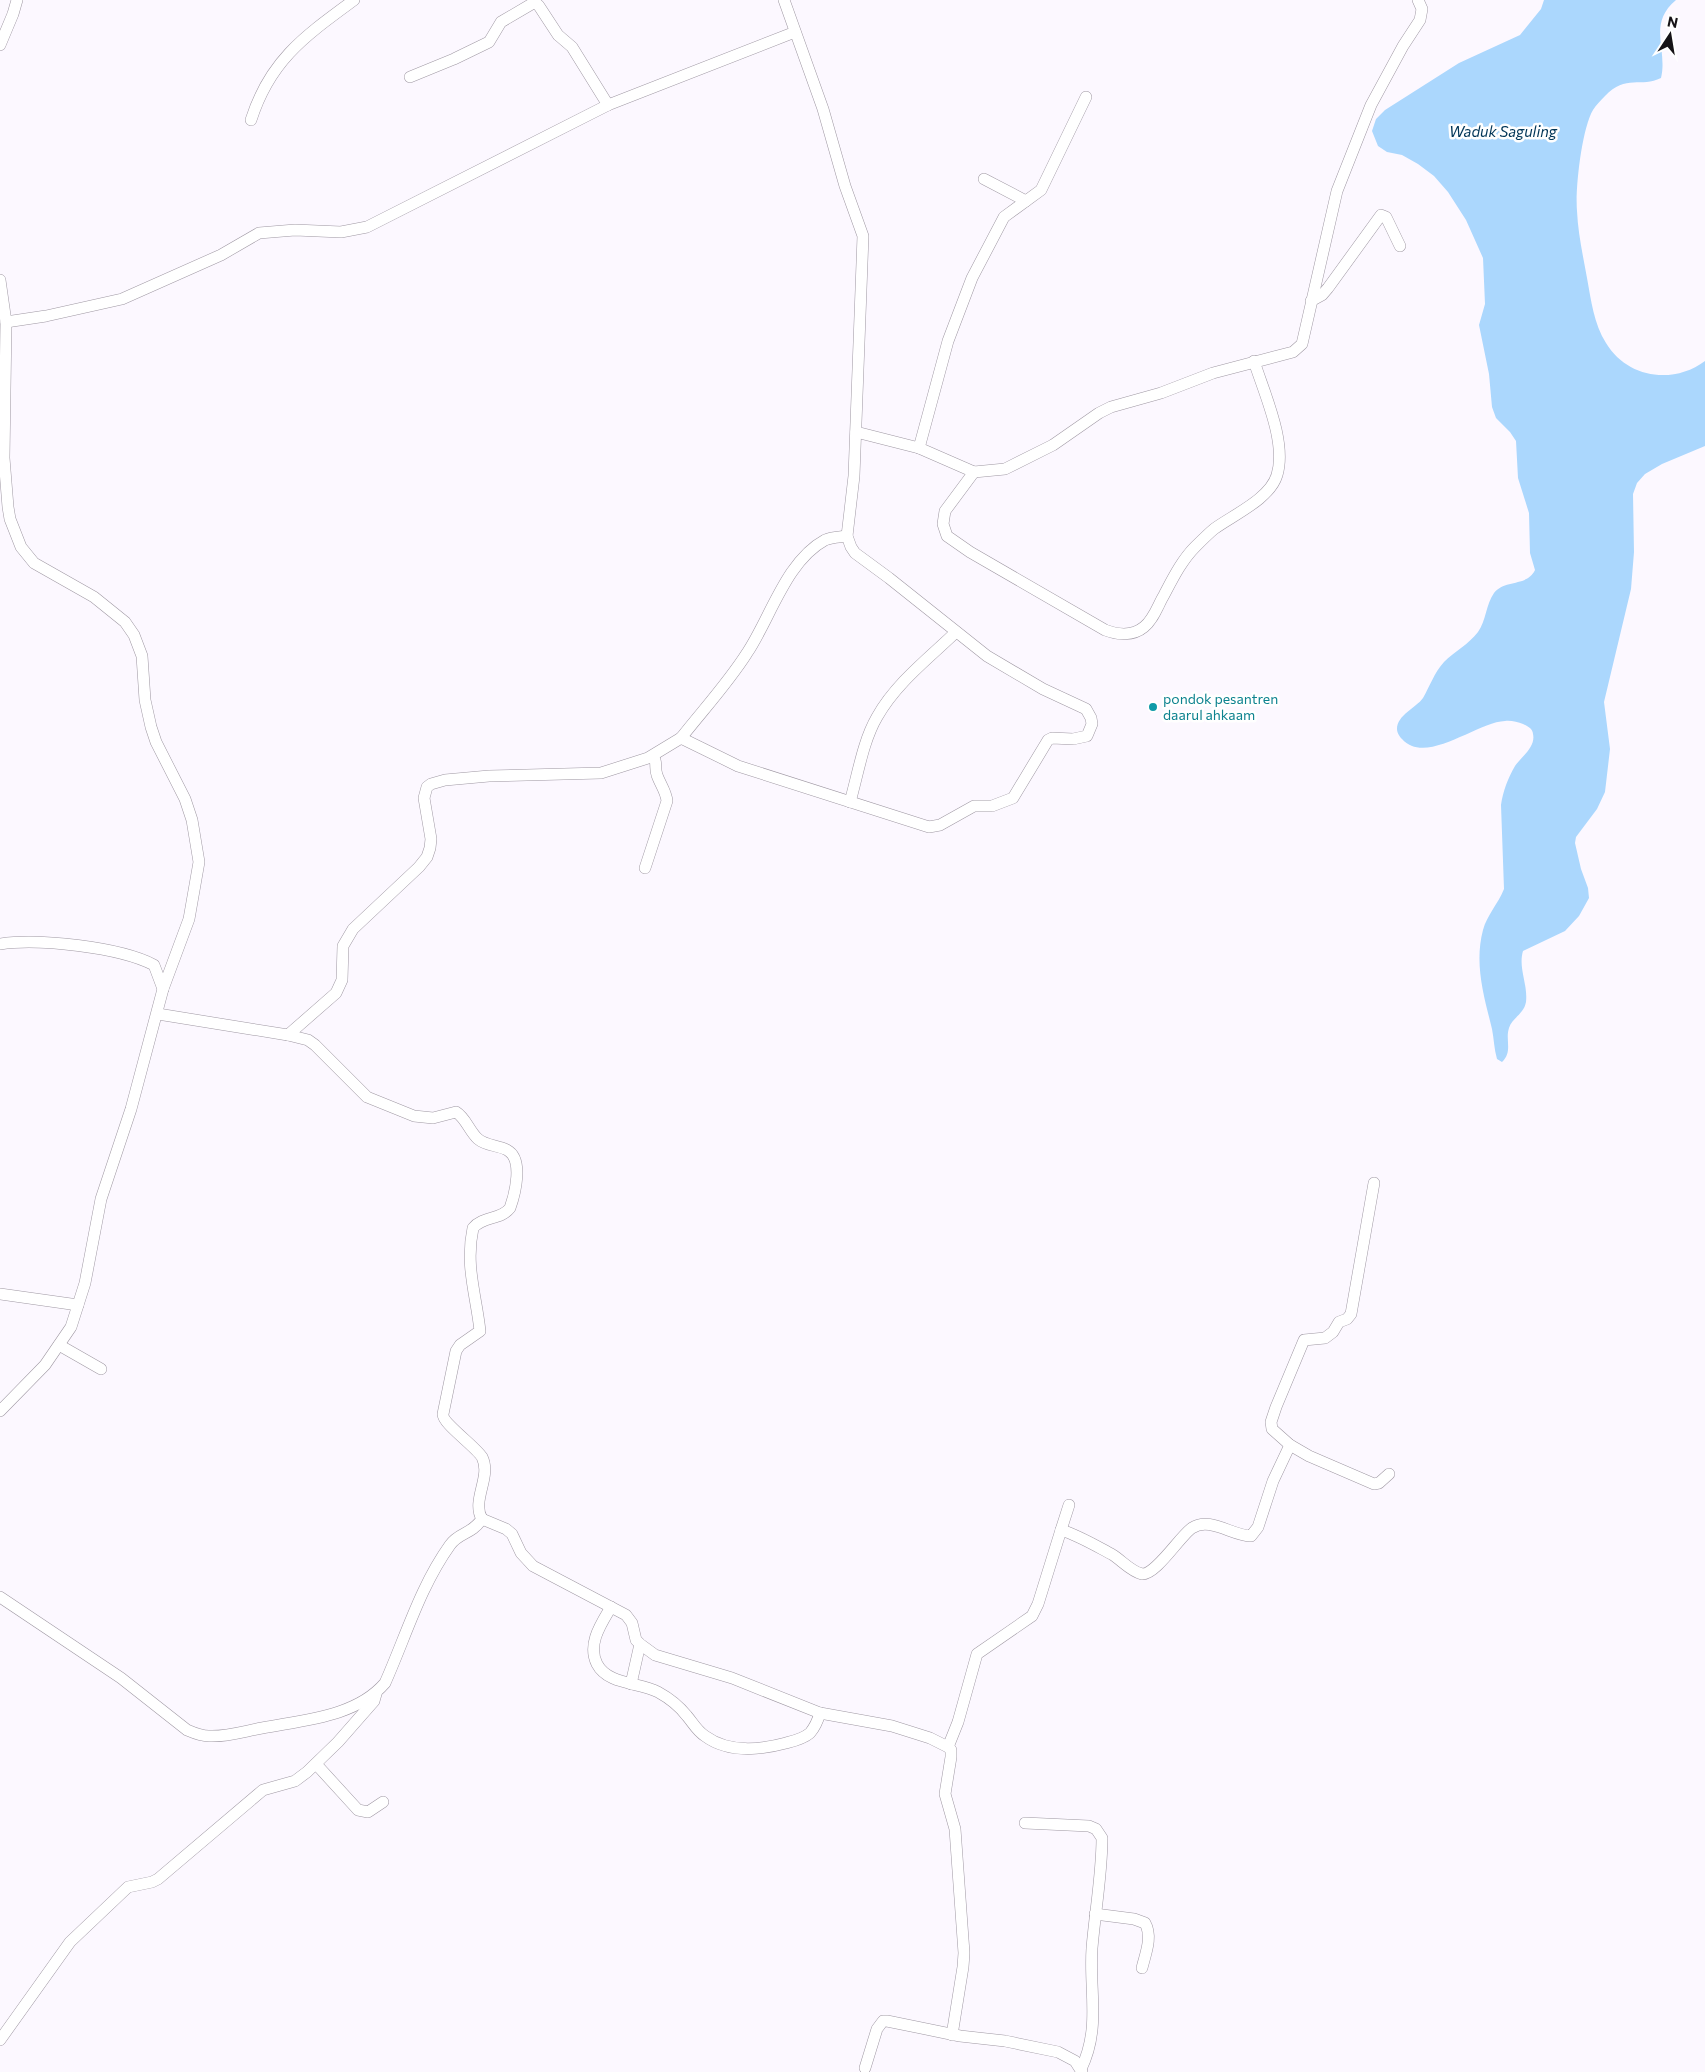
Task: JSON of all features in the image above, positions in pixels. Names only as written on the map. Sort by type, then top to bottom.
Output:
[{"type":"street","points":[[0,45],[17,0]]},
{"type":"street","points":[[251,120],[258,98],[279,63],[323,23],[354,0]]},
{"type":"street","points":[[681,738],[738,766],[929,827],[940,825],[966,809],[980,805],[992,806],[1013,798],[1048,740],[1052,738],[1080,739],[1087,736],[1090,730],[1091,718],[1086,709],[1010,671],[987,656],[855,553],[847,536],[856,432],[864,252],[863,236],[823,109],[784,0]]},
{"type":"street","points":[[856,432],[919,448],[974,472],[1005,469],[1053,445],[1099,413],[1111,407],[1161,393],[1213,373],[1293,352],[1299,348],[1302,344],[1337,191],[1346,164],[1371,105],[1403,46],[1420,20],[1422,9],[1418,0]]},
{"type":"street","points":[[410,77],[490,42],[501,22],[532,2],[535,2],[558,35],[572,47],[608,105]]},
{"type":"street","points":[[6,322],[46,316],[122,299],[221,255],[259,232],[295,230],[341,232],[367,227],[608,105],[795,32]]},
{"type":"street","points":[[919,448],[948,341],[972,278],[1002,220],[1015,208],[1042,190],[1086,98]]},
{"type":"street","points":[[984,179],[1026,201]]},
{"type":"street","points":[[1311,301],[1322,295],[1328,288],[1381,215],[1386,217],[1400,246]]},
{"type":"street","points":[[0,280],[6,322],[2,459],[8,507],[21,547],[25,554],[43,569],[94,597],[125,622],[134,635],[142,656],[145,700],[151,728],[156,742],[185,799],[192,820],[199,862],[189,919],[163,989],[158,1014],[131,1109],[101,1199],[85,1283],[71,1327],[45,1365],[0,1411]]},
{"type":"street","points":[[974,472],[945,511],[942,524],[947,536],[970,552],[1105,630],[1114,633],[1130,634],[1138,632],[1152,619],[1179,567],[1194,548],[1213,529],[1267,491],[1277,476],[1280,450],[1275,425],[1254,361]]},
{"type":"street","points":[[288,1035],[336,993],[342,980],[343,946],[352,929],[418,868],[427,856],[431,839],[424,798],[427,787],[445,780],[488,776],[594,774],[653,756],[681,738],[747,653],[792,572],[814,547],[827,539],[847,536]]},
{"type":"street","points":[[850,802],[876,718],[890,697],[956,632]]},
{"type":"street","points":[[646,868],[667,801],[656,773],[657,763],[653,756]]},
{"type":"street","points":[[0,944],[52,942],[136,958],[154,966],[163,989]]},
{"type":"street","points":[[158,1014],[288,1035],[308,1040],[367,1097],[414,1116],[433,1118],[456,1112],[479,1140],[506,1149],[513,1156],[517,1169],[510,1208],[507,1213],[482,1220],[474,1228],[469,1259],[472,1290],[480,1333],[460,1345],[456,1350],[443,1414],[445,1422],[462,1435],[483,1461],[485,1468],[479,1514],[482,1519],[506,1529],[512,1534],[521,1553],[533,1566],[618,1610],[629,1619],[640,1644],[655,1655],[732,1678],[820,1713],[892,1726],[935,1740],[951,1750],[945,1794],[955,1829],[964,1953],[952,2035]]},
{"type":"street","points":[[1374,1183],[1352,1314],[1347,1319],[1338,1322],[1333,1332],[1325,1338],[1304,1340],[1272,1420],[1272,1429],[1290,1445],[1321,1462],[1342,1469],[1374,1484],[1379,1483],[1389,1474]]},
{"type":"street","points":[[0,1294],[78,1305]]},
{"type":"street","points":[[59,1345],[101,1369]]},
{"type":"street","points":[[1062,1530],[1080,1537],[1115,1556],[1137,1572],[1144,1574],[1167,1555],[1188,1531],[1198,1524],[1251,1536],[1258,1527],[1273,1481],[1290,1445]]},
{"type":"street","points":[[948,1747],[958,1722],[977,1654],[1032,1616],[1038,1604],[1069,1505]]},
{"type":"street","points":[[0,1597],[121,1678],[173,1721],[187,1730],[198,1735],[218,1736],[326,1716],[357,1704],[376,1693],[385,1683],[421,1593],[443,1554],[455,1539],[474,1530],[482,1519]]},
{"type":"street","points":[[611,1607],[596,1632],[594,1644],[597,1663],[604,1672],[613,1678],[657,1692],[678,1706],[706,1737],[731,1747],[759,1749],[799,1740],[810,1733],[820,1713]]},
{"type":"street","points":[[631,1684],[640,1644]]},
{"type":"street","points":[[0,2040],[70,1942],[128,1887],[158,1879],[263,1790],[295,1781],[316,1764],[338,1742],[374,1701],[376,1693]]},
{"type":"street","points":[[316,1764],[358,1810],[368,1812],[383,1802]]},
{"type":"street","points":[[865,2068],[877,2029],[883,2021],[952,2035],[1005,2041],[1058,2052],[1068,2056],[1081,2070],[1087,2056],[1094,2024],[1091,1970],[1102,1843],[1100,1833],[1089,1826],[1025,1823]]},
{"type":"street","points":[[1095,1914],[1134,1919],[1145,1923],[1148,1940],[1142,1968]]},
{"type":"water","name":"Waduk Saguling","points":[[1544,0],[1676,0],[1667,9],[1662,18],[1660,28],[1661,78],[1654,81],[1620,85],[1597,104],[1589,119],[1580,159],[1577,188],[1578,228],[1594,312],[1602,336],[1615,355],[1626,364],[1638,370],[1651,374],[1665,375],[1692,369],[1705,361],[1705,446],[1662,464],[1645,474],[1637,483],[1633,494],[1634,552],[1631,589],[1604,702],[1610,749],[1605,792],[1597,809],[1576,837],[1575,843],[1589,898],[1579,916],[1565,931],[1523,951],[1522,964],[1526,1002],[1523,1010],[1509,1028],[1508,1050],[1502,1062],[1497,1059],[1495,1052],[1492,1029],[1483,992],[1479,955],[1480,943],[1485,925],[1504,889],[1501,805],[1503,795],[1515,766],[1532,743],[1533,732],[1523,724],[1505,721],[1480,728],[1438,745],[1424,748],[1412,746],[1401,738],[1397,729],[1403,716],[1423,698],[1444,662],[1478,632],[1494,593],[1504,586],[1527,579],[1535,570],[1530,553],[1529,513],[1518,478],[1516,441],[1496,418],[1492,407],[1489,374],[1479,325],[1485,304],[1483,258],[1466,220],[1448,192],[1434,176],[1418,164],[1402,155],[1387,152],[1378,146],[1372,131],[1376,119],[1385,110],[1459,63],[1520,35],[1541,9]]},
{"type":"place","name":"pondok pesantren daarul ahkaam","points":[[1153,707]]}]
